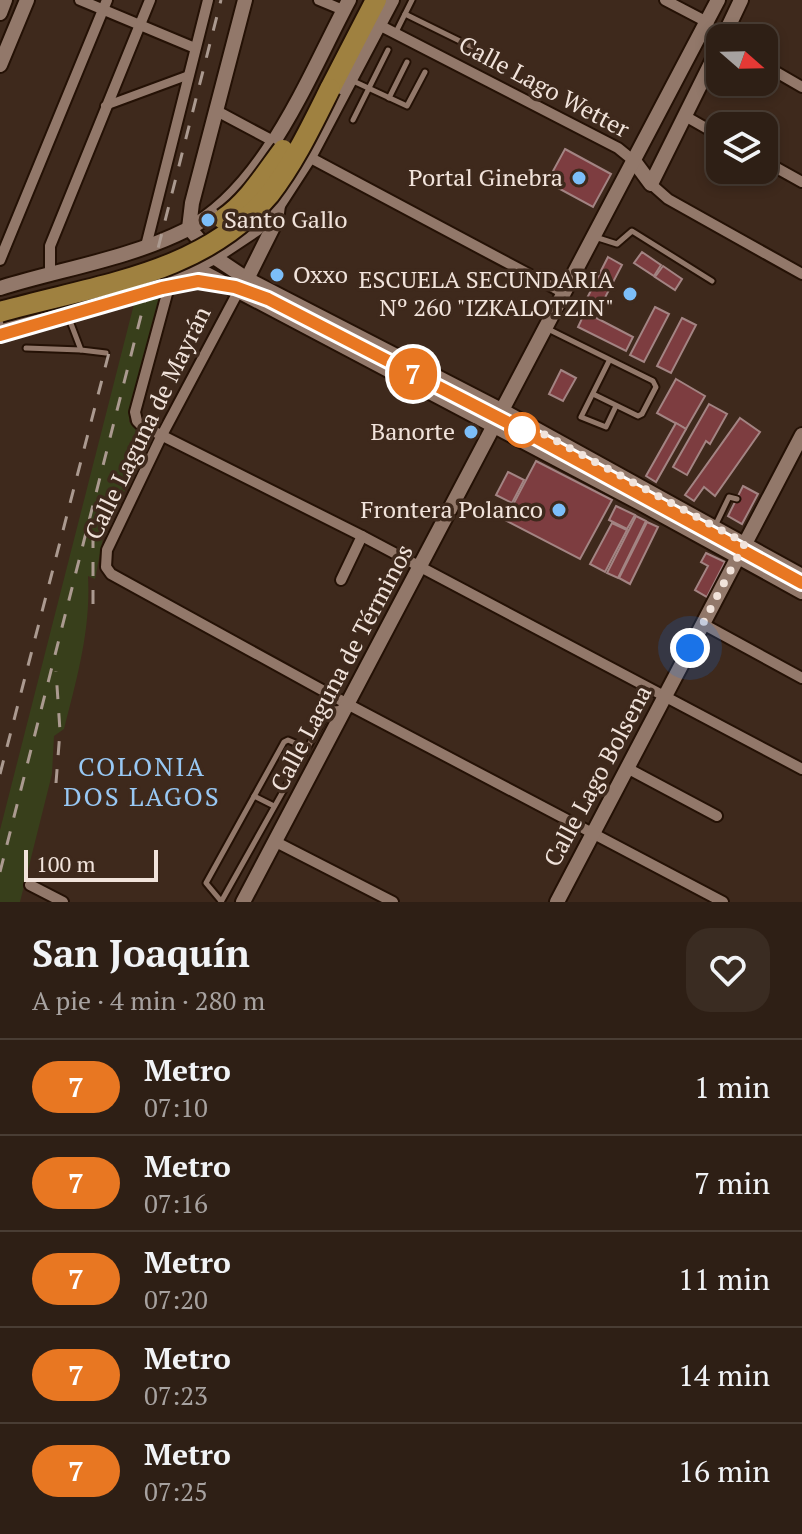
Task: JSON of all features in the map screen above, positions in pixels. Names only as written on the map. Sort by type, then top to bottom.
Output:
[{"type":"highway","points":[[0,312],[157,271],[242,223],[269,194],[298,152],[363,0]]},
{"type":"highway","points":[[0,300],[158,258],[233,212],[286,146],[376,0]]},
{"type":"street","points":[[0,13],[5,0]]},
{"type":"street","points":[[0,65],[27,0]]},
{"type":"street","points":[[80,0],[104,5],[139,26],[195,48]]},
{"type":"street","points":[[64,307],[57,301],[50,274],[50,246],[150,0]]},
{"type":"street","points":[[146,246],[208,0]]},
{"type":"street","points":[[245,0],[192,203],[189,228],[214,257],[247,279],[501,410],[714,527],[802,592]]},
{"type":"street","points":[[0,288],[146,246],[189,228],[246,180],[275,142],[346,5],[319,0]]},
{"type":"street","points":[[0,324],[171,279],[214,257],[256,229],[278,205],[309,157],[392,0]]},
{"type":"street","points":[[665,0],[707,22]]},
{"type":"street","name":"Calle Laguna de Términos","points":[[243,902],[718,0]]},
{"type":"street","points":[[729,24],[741,0]]},
{"type":"street","points":[[0,260],[104,5]]},
{"type":"street","name":"Calle Lago Wetter","points":[[379,25],[618,148],[668,199],[802,274]]},
{"type":"street","points":[[651,184],[706,73]]},
{"type":"street","points":[[778,73],[802,87]]},
{"type":"street","points":[[105,106],[189,75]]},
{"type":"street","points":[[215,110],[275,142]]},
{"type":"street","points":[[685,116],[706,128]]},
{"type":"street","points":[[309,157],[564,293]]},
{"type":"street","points":[[778,169],[802,182]]},
{"type":"street","points":[[246,180],[278,205]]},
{"type":"street","points":[[247,279],[276,221],[278,205]]},
{"type":"street","points":[[195,268],[493,425],[741,549],[802,576]]},
{"type":"street","points":[[171,279],[135,412],[141,425],[421,566],[802,769]]},
{"type":"street","points":[[23,281],[32,305],[29,316]]},
{"type":"street","name":"Calle Laguna de Mayrán","points":[[238,292],[162,435],[107,550],[106,567],[111,574],[347,706]]},
{"type":"street","name":"Calle Lago Bolsena","points":[[557,902],[703,624],[741,549],[757,509],[800,444]]},
{"type":"street","points":[[341,580],[362,536]]},
{"type":"street","points":[[703,624],[802,678]]},
{"type":"street","points":[[347,706],[723,902]]},
{"type":"street","points":[[627,768],[717,816]]},
{"type":"street","points":[[276,842],[393,902]]},
{"type":"street","points":[[30,885],[63,902]]},
{"type":"lane","points":[[395,33],[412,0]]},
{"type":"lane","points":[[405,14],[472,47]]},
{"type":"lane","points":[[353,120],[388,50]]},
{"type":"lane","points":[[389,98],[407,62]]},
{"type":"lane","points":[[350,80],[408,106],[425,72]]},
{"type":"lane","points":[[594,236],[617,244],[632,231],[712,281]]},
{"type":"lane","points":[[64,307],[81,350]]},
{"type":"lane","points":[[545,328],[653,381],[656,387],[640,415],[635,416],[593,394]]},
{"type":"lane","points":[[26,348],[106,353]]},
{"type":"lane","points":[[609,361],[581,417],[606,427],[616,406]]},
{"type":"lane","points":[[714,527],[729,497],[737,499]]},
{"type":"lane","points":[[307,748],[288,740],[284,742],[206,883],[221,902],[323,720],[334,709],[347,706]]},
{"type":"lane","points":[[254,796],[274,806]]},
{"type":"green space","points":[[162,288],[129,422],[154,436],[105,528],[95,579],[88,576],[87,615],[78,672],[64,729],[54,736],[52,774],[20,902],[0,902],[0,830],[136,295]]},
{"type":"building","name":"Portal Ginebra","points":[[565,149],[611,174],[593,207],[547,182]]},
{"type":"building","points":[[642,252],[661,265],[654,276],[634,263]]},
{"type":"building","points":[[608,257],[622,265],[597,313],[583,306]]},
{"type":"building","points":[[663,266],[682,279],[675,290],[655,277]]},
{"type":"building","points":[[655,307],[669,314],[644,362],[630,355]]},
{"type":"building","points":[[585,312],[633,337],[626,351],[578,327]]},
{"type":"building","points":[[682,318],[696,325],[671,373],[657,366]]},
{"type":"building","points":[[561,370],[576,378],[563,401],[549,394]]},
{"type":"building","points":[[676,379],[705,396],[686,429],[657,413]]},
{"type":"building","points":[[709,404],[727,414],[710,444],[706,441],[687,475],[673,467]]},
{"type":"building","points":[[740,418],[760,432],[715,496],[704,487],[694,501],[685,495]]},
{"type":"building","points":[[676,423],[686,429],[656,482],[646,476]]},
{"type":"building","name":"Frontera Polanco","points":[[536,461],[612,500],[580,559],[505,520]]},
{"type":"building","points":[[508,472],[524,480],[512,503],[496,495]]},
{"type":"building","points":[[743,486],[758,494],[742,524],[728,516]]},
{"type":"building","points":[[616,506],[635,515],[627,529],[609,520]]},
{"type":"building","points":[[636,516],[646,521],[618,578],[607,573]]},
{"type":"building","points":[[647,522],[658,527],[630,584],[619,578]]},
{"type":"building","points":[[612,523],[627,530],[605,572],[590,564]]},
{"type":"building","points":[[706,553],[725,562],[707,597],[695,590],[708,566],[701,562]]},
{"type":"railway","points":[[0,872],[221,0]]},
{"type":"railway","points":[[0,774],[112,341]]},
{"type":"railway","points":[[93,534],[93,618]]},
{"type":"railway","points":[[56,671],[60,731],[56,783]]},
{"type":"metro line","name":"7","points":[[0,335],[162,288],[198,281],[235,287],[268,299],[522,430],[802,583]]},
{"type":"place","name":"Portal Ginebra","points":[[579,178]]},
{"type":"place","name":"Santo Gallo","points":[[208,220]]},
{"type":"place","name":"Oxxo","points":[[277,275]]},
{"type":"place","name":"ESCUELA SECUNDARIA Nº 260 \"IZKALOTZIN\"","points":[[630,294]]},
{"type":"place","name":"Banorte","points":[[471,432]]},
{"type":"place","name":"Frontera Polanco","points":[[559,510]]},
{"type":"district","name":"COLONIA DOS LAGOS","points":[[142,782]]},
{"type":"route","points":[[522,430],[525,424],[745,543],[690,648]]}]
